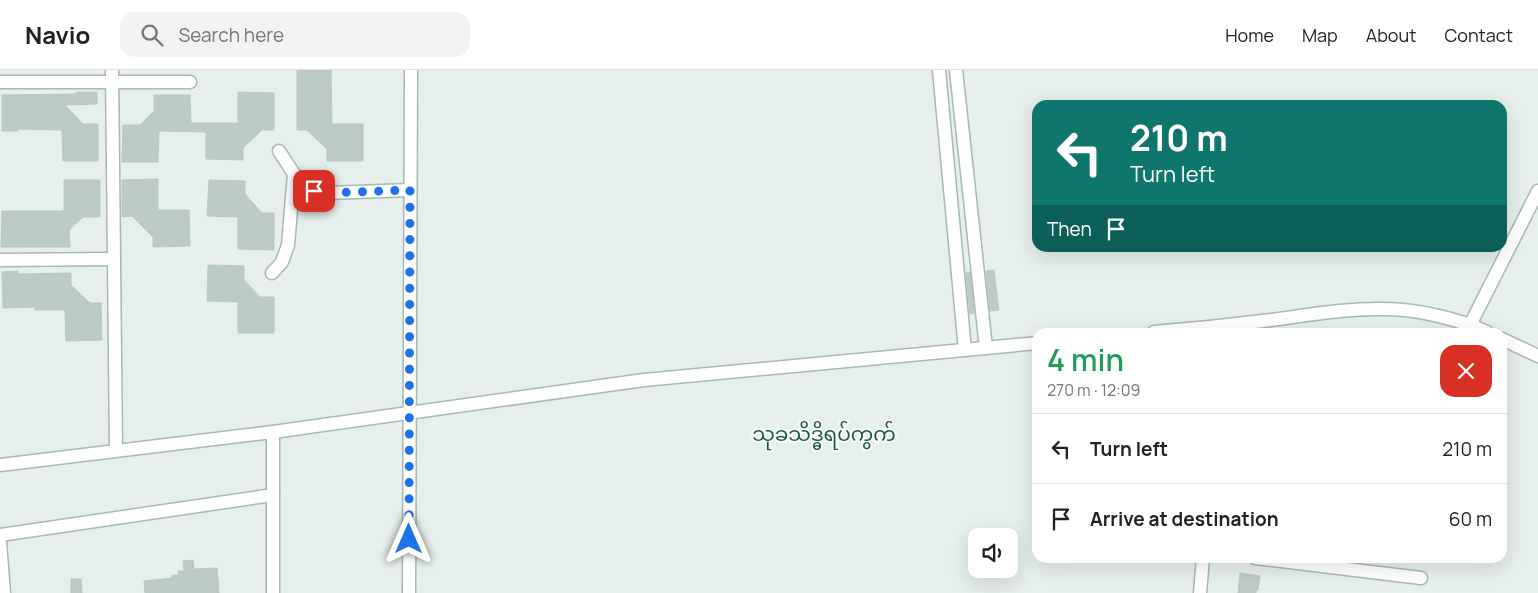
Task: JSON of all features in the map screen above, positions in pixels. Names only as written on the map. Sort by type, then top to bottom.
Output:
[{"type":"street","points":[[409,593],[411,70]]},
{"type":"street","points":[[939,70],[965,350]]},
{"type":"street","points":[[956,70],[986,348]]},
{"type":"street","points":[[0,82],[112,76],[190,82]]},
{"type":"street","points":[[112,76],[116,450]]},
{"type":"street","points":[[279,151],[294,174],[314,191],[328,193],[410,190]]},
{"type":"street","points":[[272,273],[282,262],[288,245],[294,174]]},
{"type":"street","points":[[1507,252],[1538,191]]},
{"type":"street","points":[[1470,324],[1507,252]]},
{"type":"street","points":[[0,260],[114,259]]},
{"type":"street","points":[[1230,328],[1354,310],[1386,308],[1418,312],[1470,324],[1479,328]]},
{"type":"street","points":[[1507,341],[1538,356]]},
{"type":"street","points":[[0,465],[273,432],[644,380],[1032,344]]},
{"type":"street","points":[[273,432],[274,593]]},
{"type":"street","points":[[0,535],[273,495]]},
{"type":"street","points":[[0,542],[4,593]]},
{"type":"street","points":[[1200,593],[1203,563]]},
{"type":"street","points":[[1297,563],[1422,578]]},
{"type":"building","points":[[297,70],[331,70],[332,124],[363,124],[363,161],[327,161],[327,149],[307,130],[297,130]]},
{"type":"building","points":[[76,92],[97,92],[97,104],[65,105],[83,124],[98,124],[98,161],[63,161],[62,130],[18,129],[18,131],[2,131],[2,95],[76,94]]},
{"type":"building","points":[[238,92],[274,93],[274,130],[262,130],[243,148],[243,160],[206,159],[206,132],[159,131],[158,162],[122,162],[123,125],[140,125],[154,111],[154,95],[190,95],[191,123],[238,123]]},
{"type":"building","points":[[158,179],[158,210],[189,210],[190,246],[153,247],[153,237],[132,216],[122,217],[122,180]]},
{"type":"building","points":[[64,180],[100,180],[100,217],[83,217],[69,230],[70,247],[1,247],[2,211],[64,211]]},
{"type":"building","points":[[209,180],[245,181],[245,194],[262,213],[274,213],[274,250],[238,249],[238,217],[207,216]]},
{"type":"building","points":[[208,265],[244,266],[244,280],[260,297],[274,297],[274,333],[238,333],[238,302],[207,301]]},
{"type":"building","points":[[994,270],[999,310],[990,311],[986,271]]},
{"type":"building","points":[[18,271],[18,274],[71,273],[71,285],[90,303],[101,303],[102,340],[66,341],[65,310],[35,310],[35,307],[3,308],[2,272]]},
{"type":"building","points":[[970,272],[974,313],[970,314],[966,273]]},
{"type":"building","points":[[193,560],[194,569],[217,568],[219,593],[145,593],[144,581],[172,578],[172,575],[179,575],[178,571],[184,571],[183,561]]},
{"type":"building","points":[[1240,573],[1260,576],[1256,593],[1238,593]]},
{"type":"building","points":[[71,579],[81,579],[82,593],[71,593]]},
{"type":"district","name":"သုခသိဒ္ဓိရပ်ကွက်","points":[[824,434]]},
{"type":"route","points":[[314,191],[328,193],[410,190],[409,539]]}]
